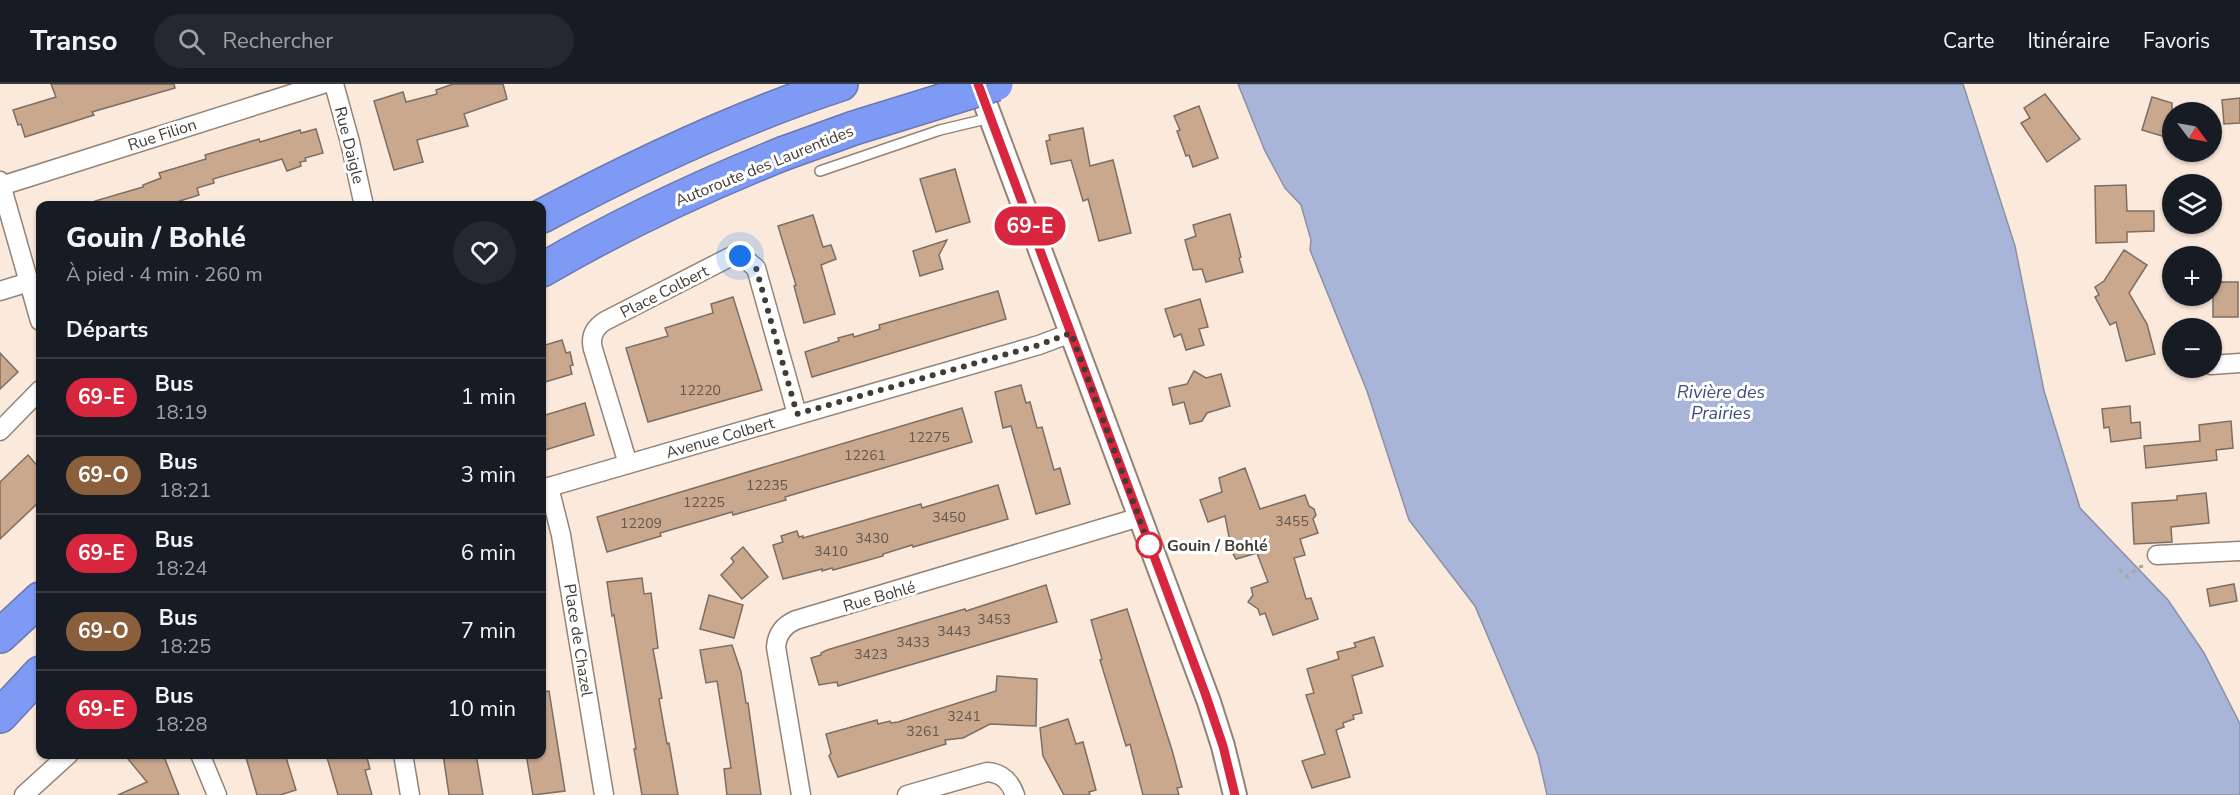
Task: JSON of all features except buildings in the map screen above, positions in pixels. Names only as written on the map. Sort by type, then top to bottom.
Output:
[{"type":"highway","points":[[546,214],[670,152],[767,111],[841,84]]},
{"type":"highway","name":"Autoroute des Laurentides","points":[[546,268],[676,200],[782,154],[854,128],[996,84]]},
{"type":"highway","points":[[0,636],[36,603]]},
{"type":"highway","points":[[0,709],[36,676]]},
{"type":"highway","points":[[0,716],[36,676]]},
{"type":"street","name":"Rue Filion","points":[[1,183],[323,84]]},
{"type":"street","name":"Rue Daigle","points":[[334,84],[363,201]]},
{"type":"street","points":[[978,84],[1209,702],[1235,795]]},
{"type":"street","points":[[1,183],[36,307]]},
{"type":"street","name":"Place Colbert","points":[[628,464],[593,349],[592,340],[595,331],[604,321],[730,257],[744,258],[756,268],[797,414]]},
{"type":"street","points":[[0,291],[29,282]]},
{"type":"street","name":"Avenue Colbert","points":[[546,488],[1039,345],[1071,333]]},
{"type":"street","points":[[2222,364],[2240,363]]},
{"type":"street","points":[[0,431],[36,394]]},
{"type":"street","name":"Place de Chazel","points":[[546,491],[563,547],[604,795]]},
{"type":"street","name":"Rue Bohlé","points":[[801,795],[776,647],[778,637],[787,625],[796,620],[1140,517]]},
{"type":"street","points":[[2157,555],[2240,551]]},
{"type":"street","points":[[24,795],[64,759]]},
{"type":"street","points":[[202,759],[217,795]]},
{"type":"street","points":[[404,759],[410,795]]},
{"type":"street","points":[[907,795],[987,772],[1005,778],[1012,786],[1015,795]]},
{"type":"lane","points":[[820,171],[940,129],[990,118]]},
{"type":"path","points":[[2119,568],[2127,577],[2139,567]]},
{"type":"water","name":"Rivière des Prairies","points":[[1238,84],[1963,84],[2015,246],[2044,391],[2080,508],[2168,600],[2204,653],[2240,724],[2240,795],[1547,795],[1538,755],[1475,606],[1409,520],[1367,391],[1310,250],[1311,240],[1301,205],[1285,188],[1265,151]]},
{"type":"bus line","name":"69-E","points":[[978,84],[1205,693],[1223,746],[1235,795]]},
{"type":"place","name":"Gouin / Bohlé","points":[[1149,545]]},
{"type":"route","points":[[740,256],[749,260],[756,268],[797,414],[1039,345],[1071,333],[1149,545]]}]
